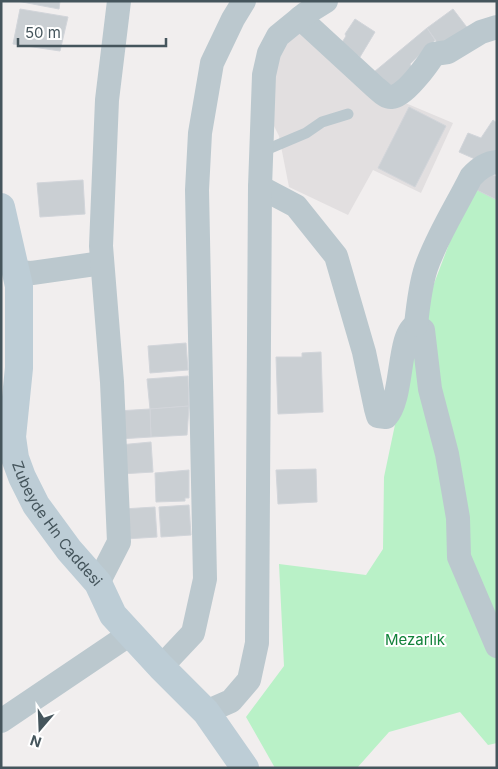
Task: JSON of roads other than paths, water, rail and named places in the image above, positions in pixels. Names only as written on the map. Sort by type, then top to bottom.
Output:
[{"type":"main road","name":"Zubeyde Hn Caddesi","points":[[1,207],[19,286],[19,368],[12,436],[15,458],[24,482],[36,505],[68,550],[98,583],[112,614],[206,712],[245,768]]},
{"type":"street","points":[[98,583],[119,542],[112,382],[102,263],[102,190],[106,100],[119,1]]},
{"type":"street","points":[[161,667],[193,634],[205,579],[197,190],[200,133],[212,63],[232,19],[244,1]]},
{"type":"street","points":[[206,712],[231,701],[249,680],[257,643],[260,186],[264,75],[269,53],[278,36],[300,18],[325,2]]},
{"type":"street","points":[[300,18],[375,87],[386,96],[392,98],[400,95],[427,65],[434,54],[448,52],[481,32],[497,27]]},
{"type":"street","points":[[416,325],[419,296],[426,269],[435,246],[471,177],[478,169],[497,162]]},
{"type":"street","points":[[260,186],[296,206],[336,256],[364,352],[378,416],[386,417],[392,411],[406,337],[411,327],[416,325]]},
{"type":"street","points":[[16,272],[32,273],[102,263]]},
{"type":"street","points":[[416,325],[423,330],[430,389],[447,454],[458,518],[459,557],[497,646]]},
{"type":"street","points":[[1,721],[130,634]]},
{"type":"lane","points":[[261,152],[306,133],[322,122],[348,114]]},
{"type":"park label","name":"Mezarlık","points":[[415,640]]}]
